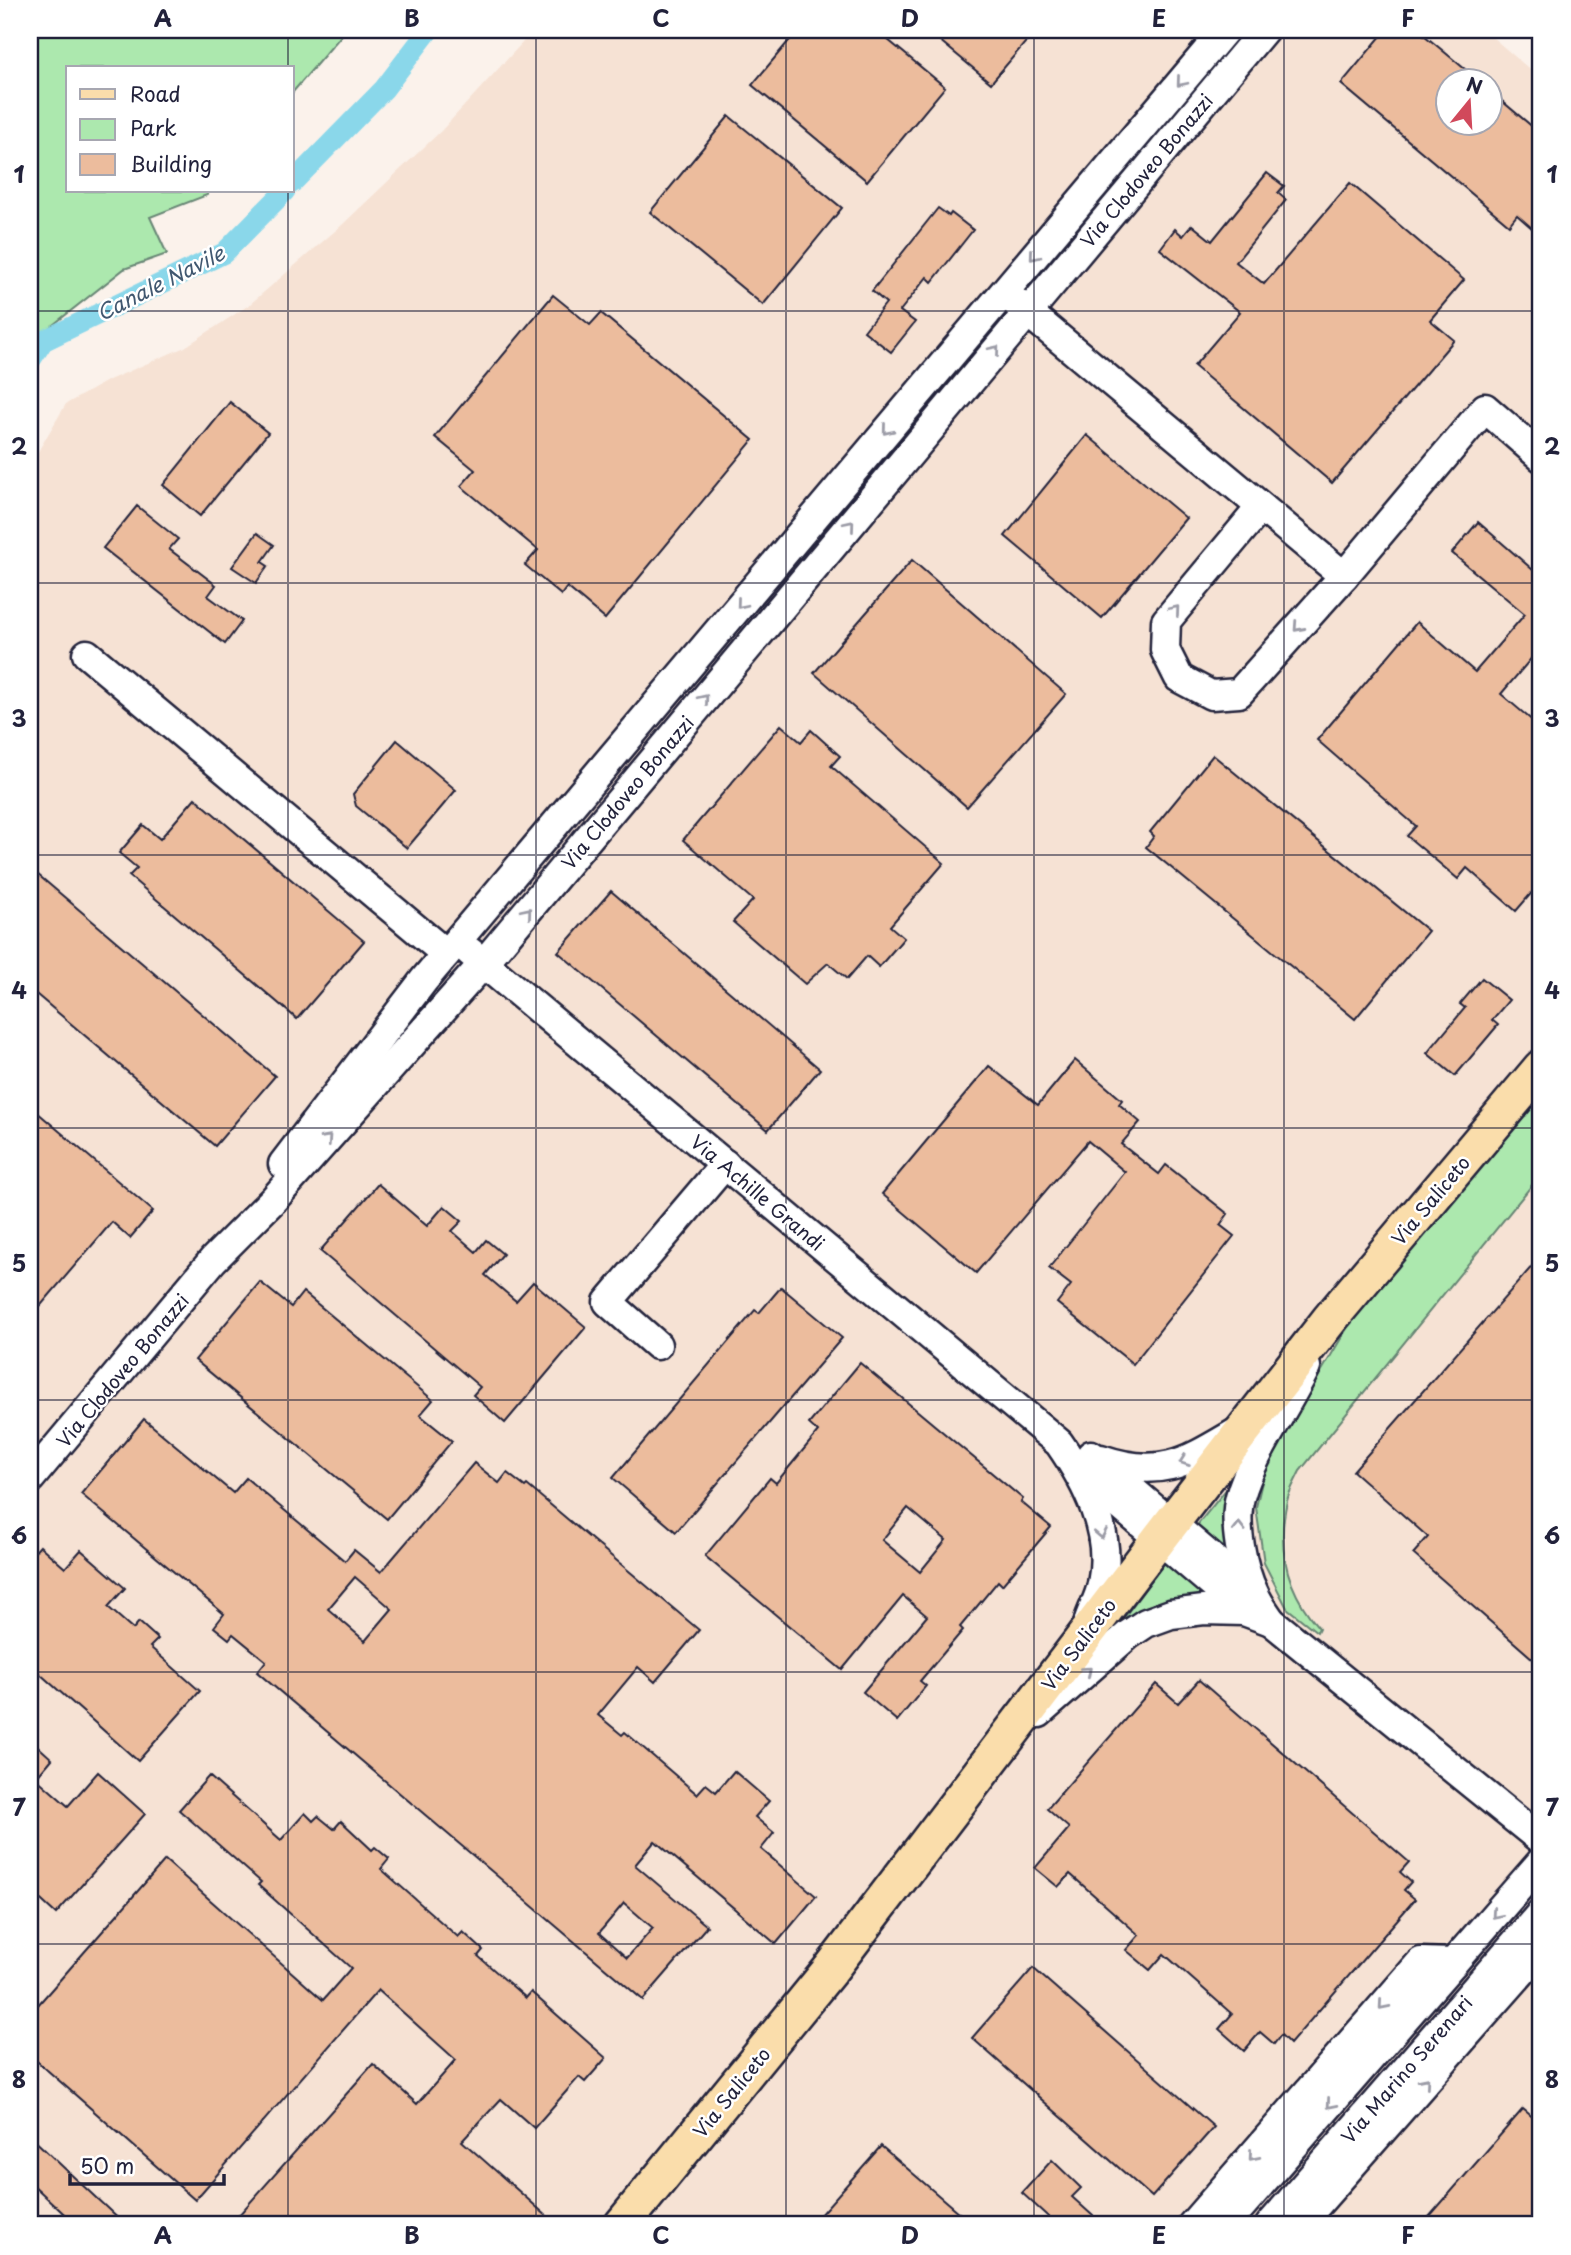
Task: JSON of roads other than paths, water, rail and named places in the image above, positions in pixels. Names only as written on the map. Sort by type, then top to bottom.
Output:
[{"type":"main road","name":"Via Saliceto","points":[[622,2225],[830,1970],[1329,1319],[1541,1068]]},
{"type":"street","name":"Via Clodoveo Bonazzi","points":[[214,1260],[262,1190],[424,980],[1224,30]]},
{"type":"street","name":"Via Clodoveo Bonazzi","points":[[30,1479],[214,1260],[273,1200],[483,964],[1264,30]]},
{"type":"street","points":[[1003,292],[1344,576]]},
{"type":"street","points":[[1261,507],[1166,621],[1165,650],[1180,678],[1210,695],[1239,693],[1344,576],[1485,408],[1541,457]]},
{"type":"street","points":[[87,654],[452,947]]},
{"type":"street","name":"Via Achille Grandi","points":[[452,947],[483,964],[1166,1530]]},
{"type":"street","points":[[657,1345],[608,1302],[725,1164]]},
{"type":"street","points":[[1249,1602],[1238,1536],[1239,1499],[1251,1468],[1298,1383],[1329,1319]]},
{"type":"street","points":[[1084,1463],[1152,1469],[1184,1462],[1244,1429]]},
{"type":"street","name":"Via Achille Grandi","points":[[1080,1642],[1102,1585],[1105,1556],[1084,1463]]},
{"type":"street","points":[[1166,1530],[1271,1621],[1541,1840]]},
{"type":"street","points":[[999,1748],[1128,1635],[1146,1623],[1171,1614],[1249,1602]]},
{"type":"street","name":"Via Marino Serenari","points":[[1192,2225],[1239,2190],[1355,2057],[1421,1962],[1453,1963],[1541,1862]]},
{"type":"street","name":"Via Marino Serenari","points":[[1270,2225],[1391,2103],[1495,1985],[1541,1913]]},
{"type":"street","name":"Via Marino Serenari","points":[[1495,1985],[1541,1950]]},
{"type":"street","name":"Via Marino Serenari","points":[[1300,2225],[1391,2103]]},
{"type":"street","name":"Via Marino Serenari","points":[[1225,2225],[1239,2190]]},
{"type":"waterway","name":"Canale Navile","points":[[294,181],[384,89],[429,30]]},
{"type":"waterway","name":"Canale Navile","points":[[30,361],[43,341],[224,253],[284,192]]}]
